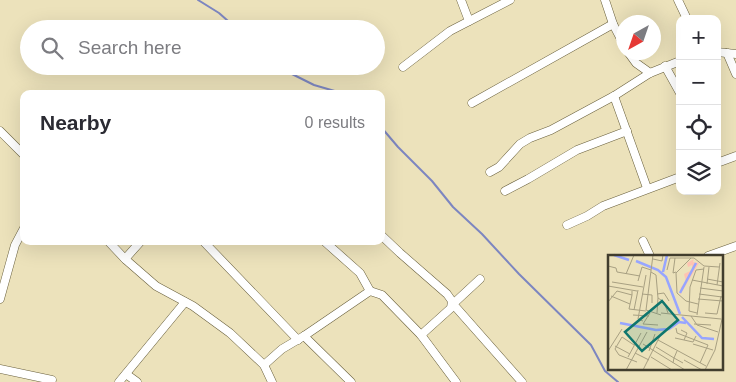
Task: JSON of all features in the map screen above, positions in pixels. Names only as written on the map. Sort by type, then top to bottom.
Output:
[{"type":"street","points":[[461,0],[469,20]]},
{"type":"street","points":[[403,67],[450,31],[510,0]]},
{"type":"street","points":[[605,0],[616,30]]},
{"type":"street","points":[[678,0],[685,15]]},
{"type":"street","points":[[472,103],[613,24]]},
{"type":"street","points":[[721,53],[736,54]]},
{"type":"street","points":[[727,54],[736,74]]},
{"type":"street","points":[[634,60],[650,73]]},
{"type":"street","points":[[490,172],[500,167],[520,144],[530,138],[552,130],[614,96],[650,73],[676,62]]},
{"type":"street","points":[[665,66],[676,86]]},
{"type":"street","points":[[614,96],[647,188]]},
{"type":"street","points":[[0,131],[20,151]]},
{"type":"street","points":[[505,191],[577,150],[627,131]]},
{"type":"street","points":[[721,162],[736,156]]},
{"type":"street","points":[[567,225],[603,206],[676,178]]},
{"type":"street","points":[[0,299],[15,245],[20,236]]},
{"type":"street","points":[[385,238],[447,294],[453,304],[522,382]]},
{"type":"street","points":[[642,241],[649,255]]},
{"type":"street","points":[[112,245],[156,286],[219,324],[264,365],[272,382]]},
{"type":"street","points":[[125,259],[137,245]]},
{"type":"street","points":[[207,245],[301,338],[351,382]]},
{"type":"street","points":[[328,245],[360,273],[370,291],[382,295],[421,335],[456,382]]},
{"type":"street","points":[[711,255],[736,246]]},
{"type":"street","points":[[421,335],[480,279]]},
{"type":"street","points":[[264,365],[282,349],[370,291]]},
{"type":"street","points":[[119,382],[185,302]]},
{"type":"street","points":[[0,369],[52,380]]},
{"type":"street","points":[[126,374],[137,382]]},
{"type":"waterway","points":[[198,0],[227,20]]},
{"type":"waterway","points":[[294,75],[314,85],[331,90]]},
{"type":"waterway","points":[[385,132],[432,181],[453,207],[591,345],[605,371],[618,382]]}]
